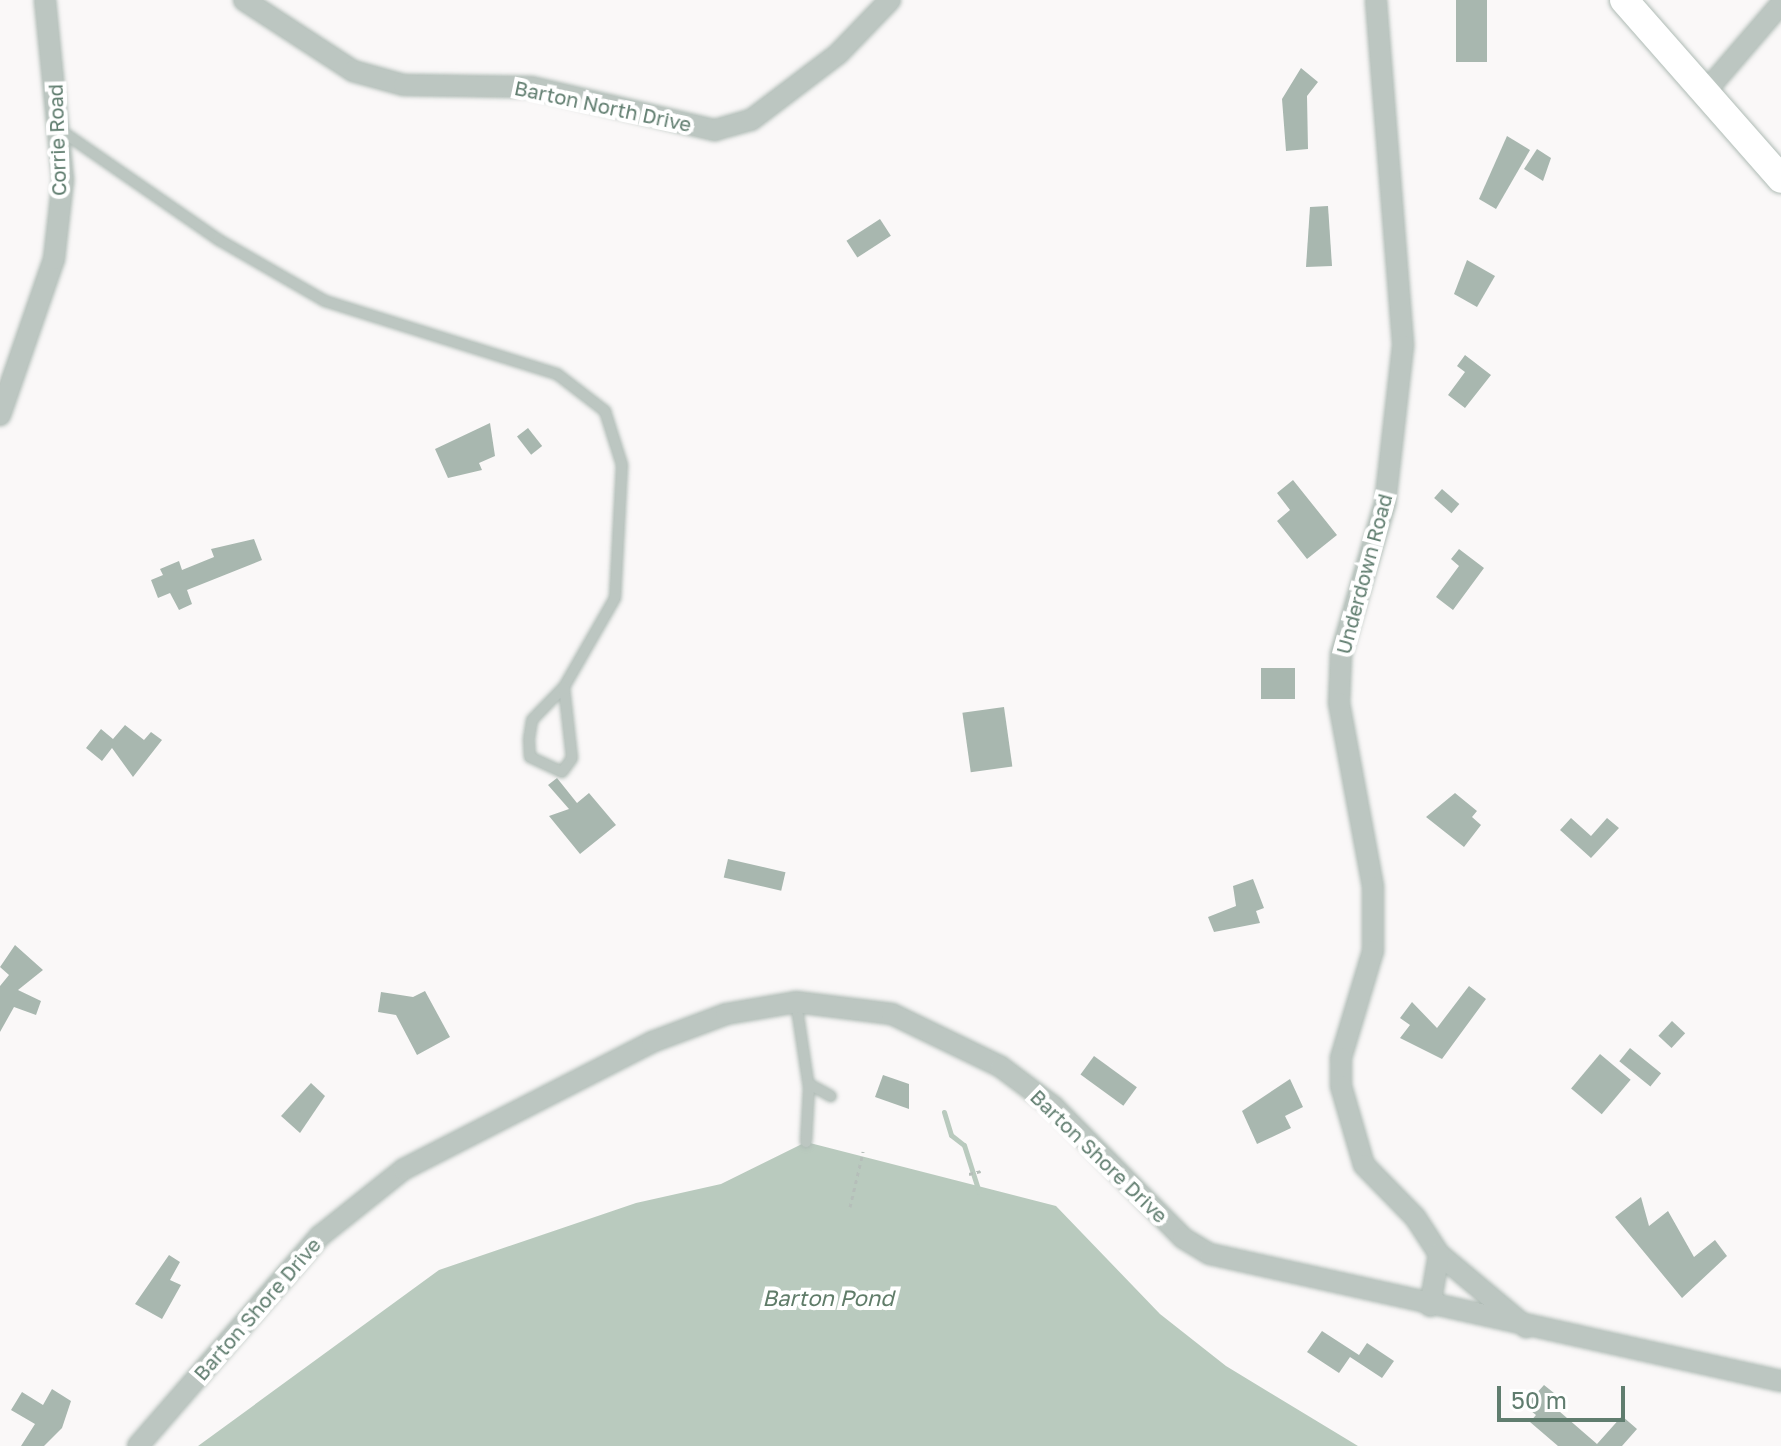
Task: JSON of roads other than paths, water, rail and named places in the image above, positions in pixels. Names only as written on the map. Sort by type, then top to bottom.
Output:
[{"type":"street","name":"Corrie Road","points":[[0,415],[54,259],[60,130],[45,0]]},
{"type":"street","name":"Barton North Drive","points":[[244,0],[353,71],[404,85],[531,87],[715,130],[751,120],[838,54],[890,0]]},
{"type":"street","name":"Underdown Road","points":[[1376,0],[1403,346],[1385,503],[1341,654],[1339,703],[1373,887],[1373,951],[1341,1058],[1341,1086],[1364,1165],[1415,1217],[1439,1254],[1529,1330]]},
{"type":"street","points":[[1624,0],[1707,90],[1781,179]]},
{"type":"street","points":[[1707,90],[1781,4]]},
{"type":"street","name":"Barton Shore Drive","points":[[138,1446],[320,1236],[404,1169],[652,1042],[726,1014],[796,1002],[892,1014],[1001,1067],[1053,1106],[1183,1238],[1210,1254],[1529,1330],[1781,1381]]},
{"type":"street","points":[[1430,1306],[1439,1254]]},
{"type":"lane","points":[[60,130],[219,240],[325,301],[557,374],[605,411],[622,465],[615,598],[564,687],[532,720],[529,740],[530,757],[562,772],[572,758],[564,687]]},
{"type":"lane","points":[[796,1002],[809,1084],[806,1142]]},
{"type":"lane","points":[[809,1084],[831,1096]]},
{"type":"water","name":"Barton Pond","points":[[806,1142],[1056,1206],[1160,1314],[1226,1366],[1358,1446],[198,1446],[439,1270],[636,1203],[721,1184]]},
{"type":"waterway","points":[[944,1112],[951,1135],[964,1145],[979,1192]]}]
